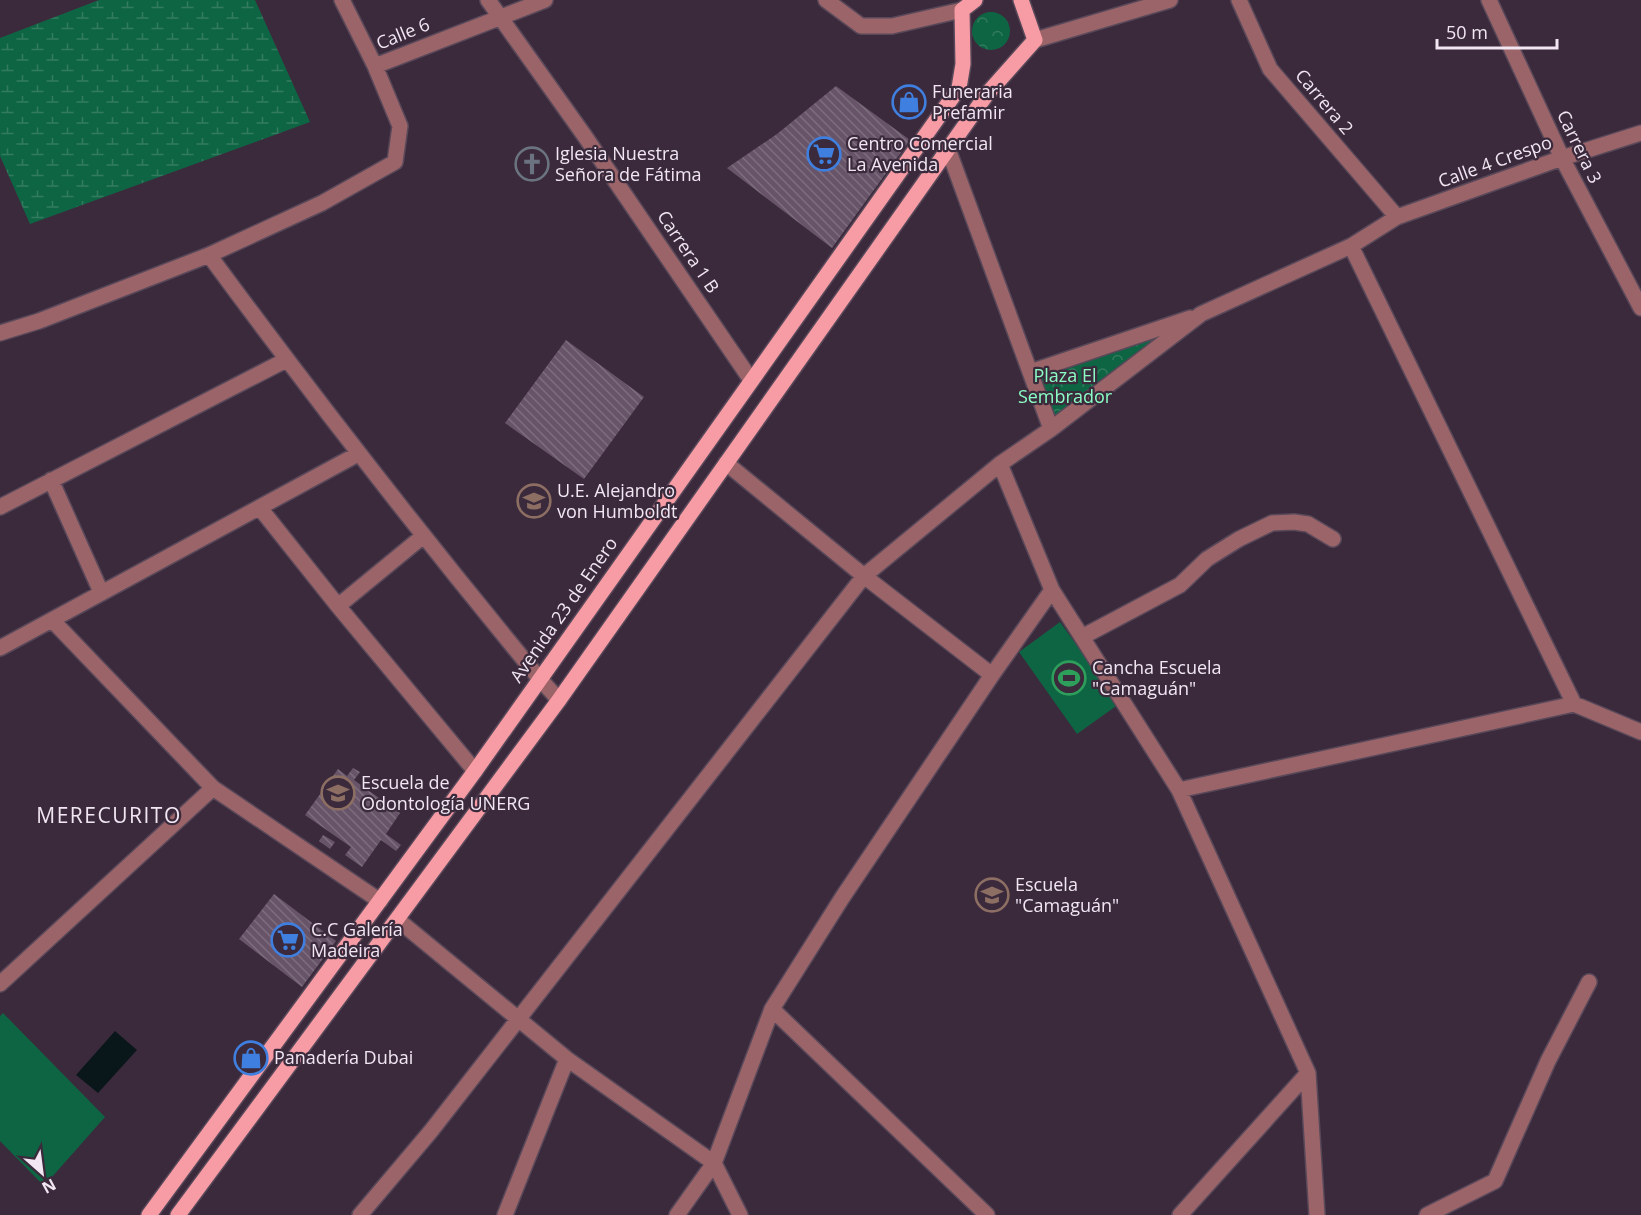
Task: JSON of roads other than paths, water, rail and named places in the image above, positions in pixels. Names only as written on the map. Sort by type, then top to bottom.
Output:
[{"type":"main road","points":[[962,10],[975,0]]},
{"type":"main road","points":[[178,1215],[559,700],[987,94],[1035,40],[1021,0]]},
{"type":"main road","name":"Avenida 23 de Enero","points":[[149,1215],[475,771],[959,88],[963,64],[962,10]]},
{"type":"street","points":[[0,333],[39,321],[209,255],[322,203],[395,162],[400,126],[375,66],[342,0]]},
{"type":"street","name":"Carrera 1 B","points":[[488,0],[585,135],[751,380]]},
{"type":"street","name":"Calle 6","points":[[375,66],[545,0]]},
{"type":"street","points":[[826,0],[861,26],[892,26],[962,10]]},
{"type":"street","points":[[1035,40],[1170,0]]},
{"type":"street","name":"Carrera 2","points":[[1239,0],[1270,69],[1397,217]]},
{"type":"street","name":"Carrera 3","points":[[1489,0],[1562,158],[1641,308]]},
{"type":"street","name":"Calle 4 Crespo","points":[[1201,314],[1351,246],[1397,217],[1562,158],[1641,133]]},
{"type":"street","points":[[948,149],[1051,429]]},
{"type":"street","points":[[1351,246],[1574,705]]},
{"type":"street","points":[[209,255],[286,360],[422,537],[559,700]]},
{"type":"street","points":[[1030,372],[1201,314]]},
{"type":"street","points":[[360,1215],[431,1131],[864,576],[1000,464],[1051,429],[1201,314]]},
{"type":"street","points":[[0,507],[286,360]]},
{"type":"street","points":[[0,648],[358,454]]},
{"type":"street","points":[[726,463],[864,576],[992,675]]},
{"type":"street","points":[[1000,464],[1052,590],[1179,790],[1308,1073],[1317,1215]]},
{"type":"street","points":[[51,480],[101,592]]},
{"type":"street","points":[[260,508],[475,771]]},
{"type":"street","points":[[1082,637],[1180,585],[1207,559],[1239,539],[1272,523],[1308,524],[1333,539]]},
{"type":"street","points":[[338,606],[422,537]]},
{"type":"street","points":[[677,1215],[714,1163],[772,1009],[842,898],[1052,590]]},
{"type":"street","points":[[52,620],[213,788],[380,901]]},
{"type":"street","points":[[1179,790],[1574,705],[1641,732]]},
{"type":"street","points":[[0,984],[213,788]]},
{"type":"street","points":[[398,920],[567,1059],[714,1163],[740,1215]]},
{"type":"street","points":[[1427,1215],[1495,1180],[1548,1060],[1589,982]]},
{"type":"street","points":[[772,1009],[987,1215]]},
{"type":"street","points":[[504,1215],[567,1059]]},
{"type":"street","points":[[1180,1215],[1308,1073]]},
{"type":"place","name":"Funeraria Prefamir","points":[[909,102]]},
{"type":"place","name":"Centro Comercial La Avenida","points":[[824,154]]},
{"type":"place","name":"Iglesia Nuestra Señora de Fátima","points":[[532,164]]},
{"type":"place","name":"U.E. Alejandro von Humboldt","points":[[534,501]]},
{"type":"place","name":"Cancha Escuela \"Camaguán\"","points":[[1069,678]]},
{"type":"place","name":"Escuela de Odontología UNERG","points":[[338,793]]},
{"type":"place","name":"Escuela \"Camaguán\"","points":[[992,895]]},
{"type":"place","name":"C.C Galería Madeira","points":[[288,940]]},
{"type":"place","name":"Panadería Dubai","points":[[251,1058]]},
{"type":"district","name":"MERECURITO","points":[[109,816]]},
{"type":"park label","name":"Plaza El Sembrador","points":[[1065,386]]}]
